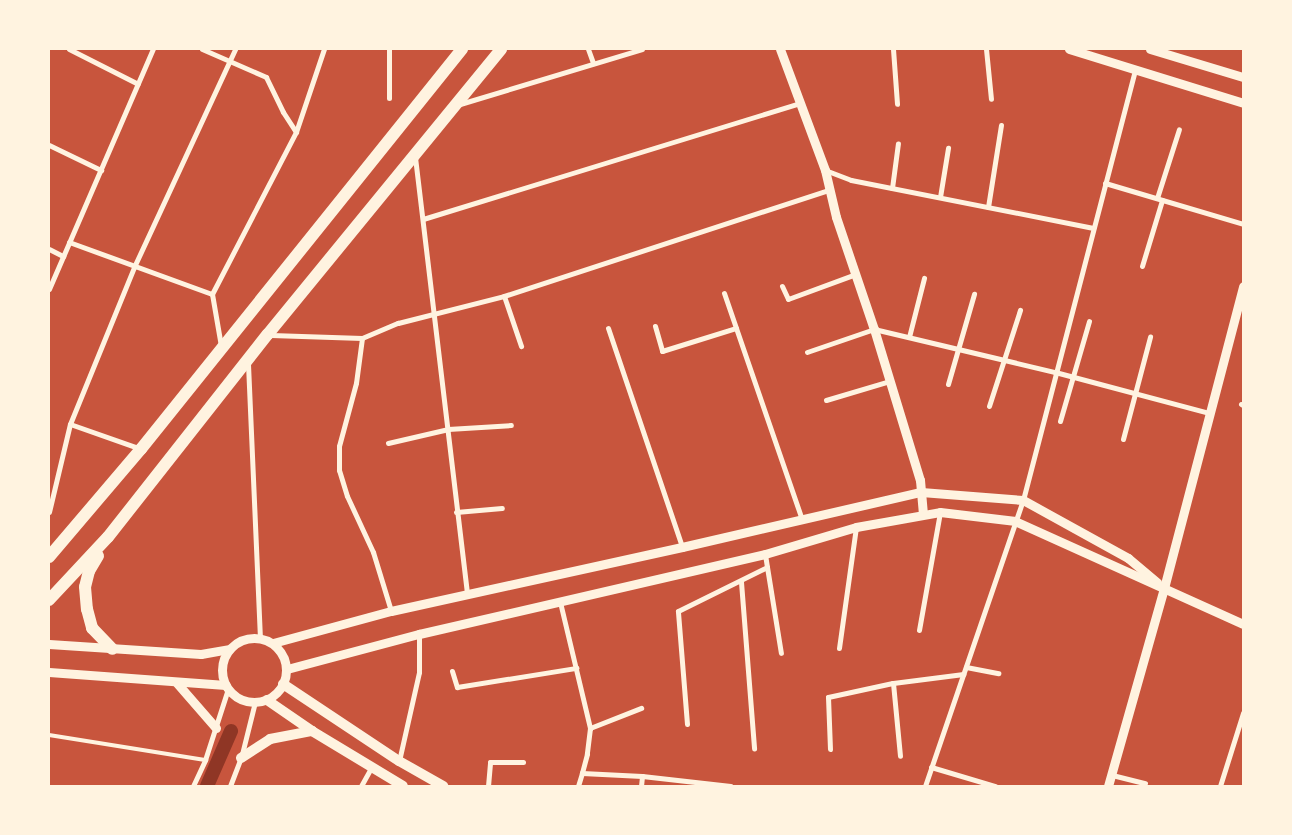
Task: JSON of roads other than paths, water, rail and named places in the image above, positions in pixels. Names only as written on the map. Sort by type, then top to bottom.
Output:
[{"type":"main road","points":[[49,555],[141,449],[462,49]]},
{"type":"main road","points":[[49,600],[108,537],[268,334],[501,49]]},
{"type":"main road","points":[[108,537],[88,571],[85,587],[92,628],[112,649]]},
{"type":"main road","points":[[283,684],[399,761],[443,786]]},
{"type":"main road","points":[[267,700],[312,732],[403,786]]},
{"type":"main road","points":[[242,758],[270,739],[312,732]]},
{"type":"street","points":[[69,49],[138,84]]},
{"type":"street","points":[[49,289],[153,49]]},
{"type":"street","points":[[202,49],[266,76],[283,112],[296,132]]},
{"type":"street","points":[[49,512],[70,424],[134,267],[235,49]]},
{"type":"street","points":[[221,347],[212,294],[296,132],[324,49]]},
{"type":"street","points":[[389,49],[389,98]]},
{"type":"street","points":[[588,49],[593,62]]},
{"type":"street","points":[[457,105],[593,62],[642,49]]},
{"type":"street","points":[[780,49],[825,170],[828,190],[890,381],[920,480],[923,514]]},
{"type":"street","points":[[893,49],[897,104]]},
{"type":"street","points":[[986,49],[991,99]]},
{"type":"street","points":[[1069,49],[1136,68],[1243,103]]},
{"type":"street","points":[[1150,49],[1243,77]]},
{"type":"street","points":[[925,786],[1023,500],[1136,68]]},
{"type":"street","points":[[423,219],[801,103]]},
{"type":"street","points":[[988,207],[1001,125]]},
{"type":"street","points":[[1142,266],[1179,129]]},
{"type":"street","points":[[892,188],[898,143]]},
{"type":"street","points":[[49,144],[101,170]]},
{"type":"street","points":[[940,197],[948,148]]},
{"type":"street","points":[[415,156],[467,594]]},
{"type":"street","points":[[825,170],[851,180],[1093,228]]},
{"type":"street","points":[[1105,183],[1243,224]]},
{"type":"street","points":[[268,334],[362,338],[398,324],[504,296],[828,190]]},
{"type":"street","points":[[69,242],[212,294]]},
{"type":"street","points":[[49,249],[63,256]]},
{"type":"street","points":[[782,286],[788,299],[856,274]]},
{"type":"street","points":[[909,337],[924,278]]},
{"type":"street","points":[[1108,786],[1164,588],[1208,413],[1243,286]]},
{"type":"street","points":[[724,293],[802,520]]},
{"type":"street","points":[[948,384],[974,294]]},
{"type":"street","points":[[504,296],[521,346]]},
{"type":"street","points":[[989,406],[1020,310]]},
{"type":"street","points":[[1060,421],[1089,320]]},
{"type":"street","points":[[655,326],[662,351],[736,328]]},
{"type":"street","points":[[608,328],[682,547]]},
{"type":"street","points":[[807,352],[874,329],[1072,376],[1208,413]]},
{"type":"street","points":[[1123,439],[1150,337]]},
{"type":"street","points":[[362,338],[356,383],[339,446],[340,470],[347,496],[373,552],[391,611]]},
{"type":"street","points":[[248,360],[260,638]]},
{"type":"street","points":[[826,400],[890,381]]},
{"type":"street","points":[[70,424],[141,449]]},
{"type":"street","points":[[388,443],[448,429],[512,425]]},
{"type":"street","points":[[273,643],[391,611],[921,492],[1023,500],[1128,558],[1164,588]]},
{"type":"street","points":[[456,512],[502,508]]},
{"type":"street","points":[[287,669],[419,634],[765,554],[856,527],[940,512],[1015,522],[1243,624]]},
{"type":"street","points":[[919,630],[940,512]]},
{"type":"street","points":[[839,648],[856,527]]},
{"type":"street","points":[[765,554],[781,653]]},
{"type":"street","points":[[687,724],[678,611],[767,568]]},
{"type":"street","points":[[741,582],[754,748]]},
{"type":"street","points":[[560,602],[590,728],[587,754],[578,786]]},
{"type":"street","points":[[399,761],[419,672],[419,634]]},
{"type":"street","points":[[248,638],[260,638],[273,643],[283,654],[287,669],[279,691],[267,700],[255,702],[238,698],[227,687],[223,678],[223,663],[230,649],[238,642],[248,638]]},
{"type":"street","points":[[49,644],[200,654],[230,649]]},
{"type":"street","points":[[966,667],[998,673]]},
{"type":"street","points":[[452,671],[457,687],[576,668]]},
{"type":"street","points":[[49,672],[227,687]]},
{"type":"street","points":[[830,749],[828,698],[893,683],[963,674]]},
{"type":"street","points":[[176,682],[216,728]]},
{"type":"street","points":[[893,683],[900,756]]},
{"type":"street","points":[[193,786],[205,760],[216,728],[227,687]]},
{"type":"street","points":[[230,786],[242,758],[255,702]]},
{"type":"street","points":[[590,728],[641,708]]},
{"type":"street","points":[[1220,786],[1243,713]]},
{"type":"street","points":[[488,786],[490,762],[523,762]]},
{"type":"street","points":[[931,767],[995,786]]},
{"type":"street","points":[[361,786],[371,768]]},
{"type":"street","points":[[582,773],[642,776],[730,786]]},
{"type":"street","points":[[1112,775],[1145,784]]},
{"type":"street","points":[[641,786],[642,776]]},
{"type":"lane","points":[[49,735],[205,760]]},
{"type":"waterway","points":[[207,786],[231,731]]}]
